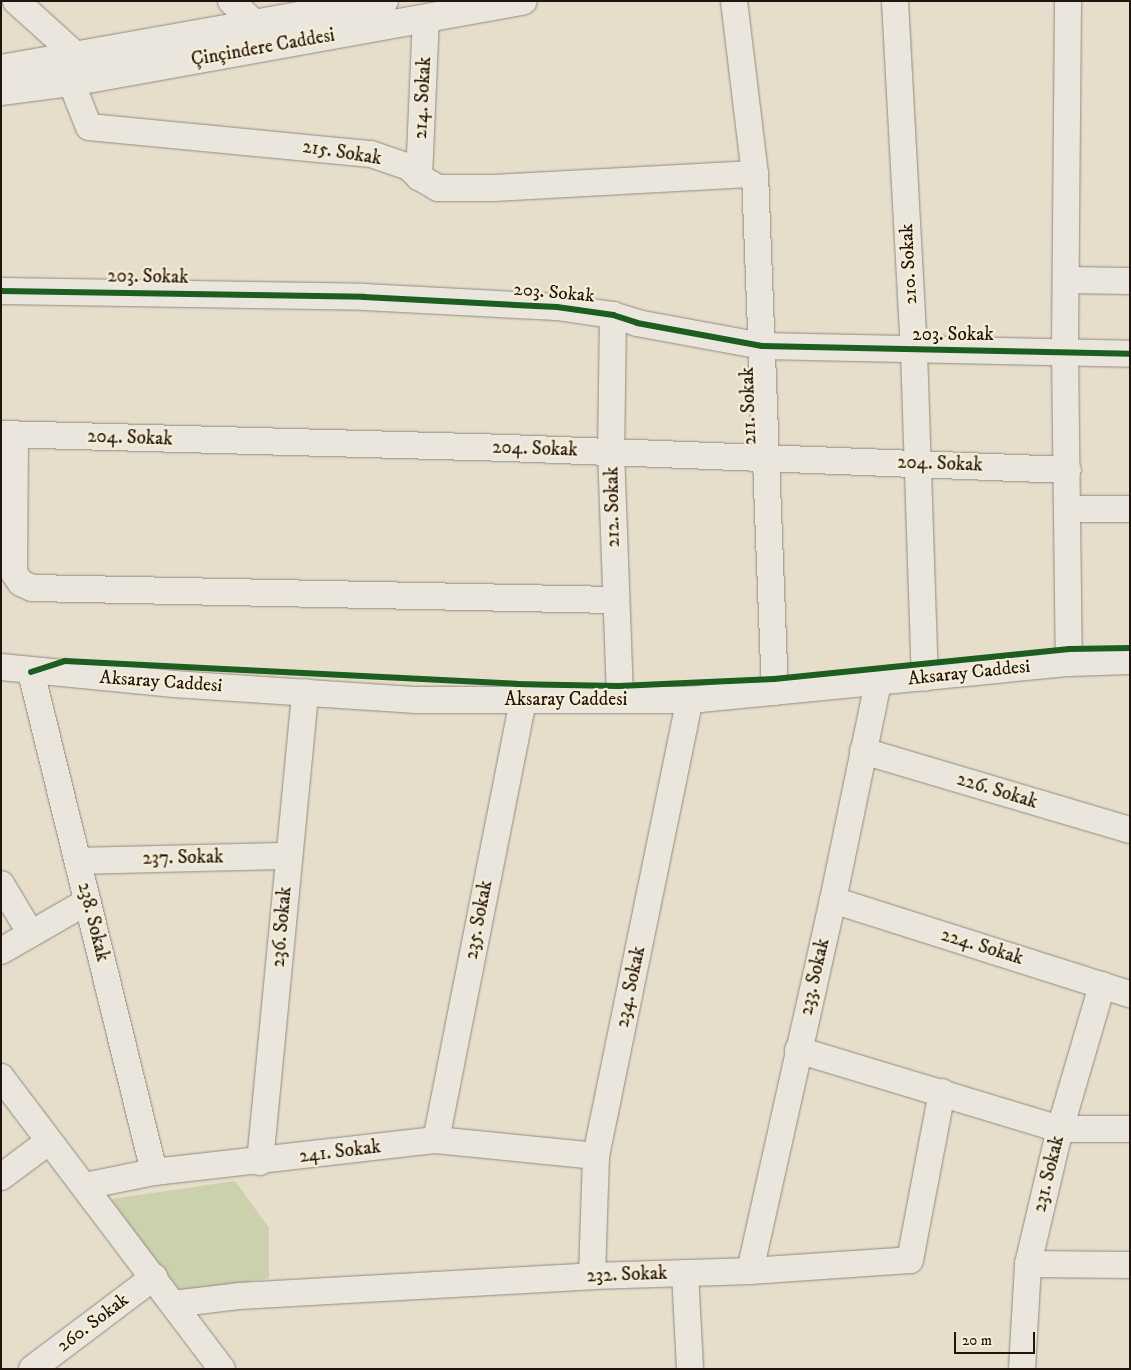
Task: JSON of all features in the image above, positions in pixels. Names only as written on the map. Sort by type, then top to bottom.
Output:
[{"type":"main road","name":"Çinçindere Caddesi","points":[[1,91],[74,70],[256,24],[384,1]]},
{"type":"main road","name":"Çinçindere Caddesi","points":[[1,69],[74,70],[426,19],[523,1]]},
{"type":"street","points":[[16,1],[74,70]]},
{"type":"street","points":[[231,1],[256,24]]},
{"type":"street","name":"211. Sokak","points":[[734,1],[755,174],[775,692]]},
{"type":"street","name":"210. Sokak","points":[[895,1],[919,463],[925,678]]},
{"type":"street","points":[[1068,1],[1065,351],[1069,663]]},
{"type":"street","name":"214. Sokak","points":[[419,178],[426,19]]},
{"type":"street","name":"215. Sokak","points":[[74,70],[89,127],[371,154],[408,166],[419,178],[438,188],[494,188],[755,174]]},
{"type":"street","points":[[1066,280],[1130,281]]},
{"type":"street","name":"203. Sokak","points":[[1,291],[364,297],[557,307],[613,315],[636,322],[762,346],[914,351],[1065,351],[1130,354]]},
{"type":"street","name":"212. Sokak","points":[[613,315],[611,451],[620,700]]},
{"type":"street","points":[[8,434],[14,573],[20,583],[32,588],[615,600]]},
{"type":"street","name":"204. Sokak","points":[[8,434],[611,451],[766,459],[919,463],[1068,470]]},
{"type":"street","points":[[1068,508],[1130,509]]},
{"type":"street","name":"Aksaray Caddesi","points":[[1,667],[31,672],[416,700],[690,700],[1069,663],[1130,661]]},
{"type":"street","name":"238. Sokak","points":[[31,672],[154,1172]]},
{"type":"street","name":"233. Sokak","points":[[750,1271],[833,900],[878,682]]},
{"type":"street","name":"236. Sokak","points":[[260,1162],[305,692]]},
{"type":"street","name":"235. Sokak","points":[[436,1140],[523,700]]},
{"type":"street","name":"234. Sokak","points":[[592,1276],[596,1156],[690,700]]},
{"type":"street","name":"226. Sokak","points":[[863,751],[1130,830]]},
{"type":"street","name":"237. Sokak","points":[[78,861],[289,856]]},
{"type":"street","points":[[1,884],[31,934]]},
{"type":"street","name":"224. Sokak","points":[[833,900],[1130,994]]},
{"type":"street","points":[[1,951],[88,901]]},
{"type":"street","name":"231. Sokak","points":[[1022,1369],[1028,1264],[1060,1129],[1102,985]]},
{"type":"street","points":[[798,1050],[1060,1129],[1130,1129]]},
{"type":"street","points":[[1,1077],[48,1142],[85,1186],[222,1369]]},
{"type":"street","name":"232. Sokak","points":[[173,1304],[239,1296],[592,1276],[750,1271],[910,1260],[942,1092]]},
{"type":"street","name":"241. Sokak","points":[[85,1186],[154,1172],[260,1162],[436,1140],[596,1156]]},
{"type":"street","points":[[1,1177],[48,1142]]},
{"type":"street","points":[[1028,1264],[1130,1265]]},
{"type":"street","points":[[685,1273],[690,1369]]},
{"type":"street","name":"260. Sokak","points":[[32,1369],[154,1277]]},
{"type":"green space","points":[[235,1181],[269,1228],[269,1278],[179,1294],[111,1199]]},
{"type":"cycle path","points":[[1,291],[364,297],[557,307],[613,315],[637,323],[762,346],[1130,354]]},
{"type":"cycle path","points":[[31,672],[65,661],[516,684],[619,686],[774,679],[1069,649],[1130,648]]}]
